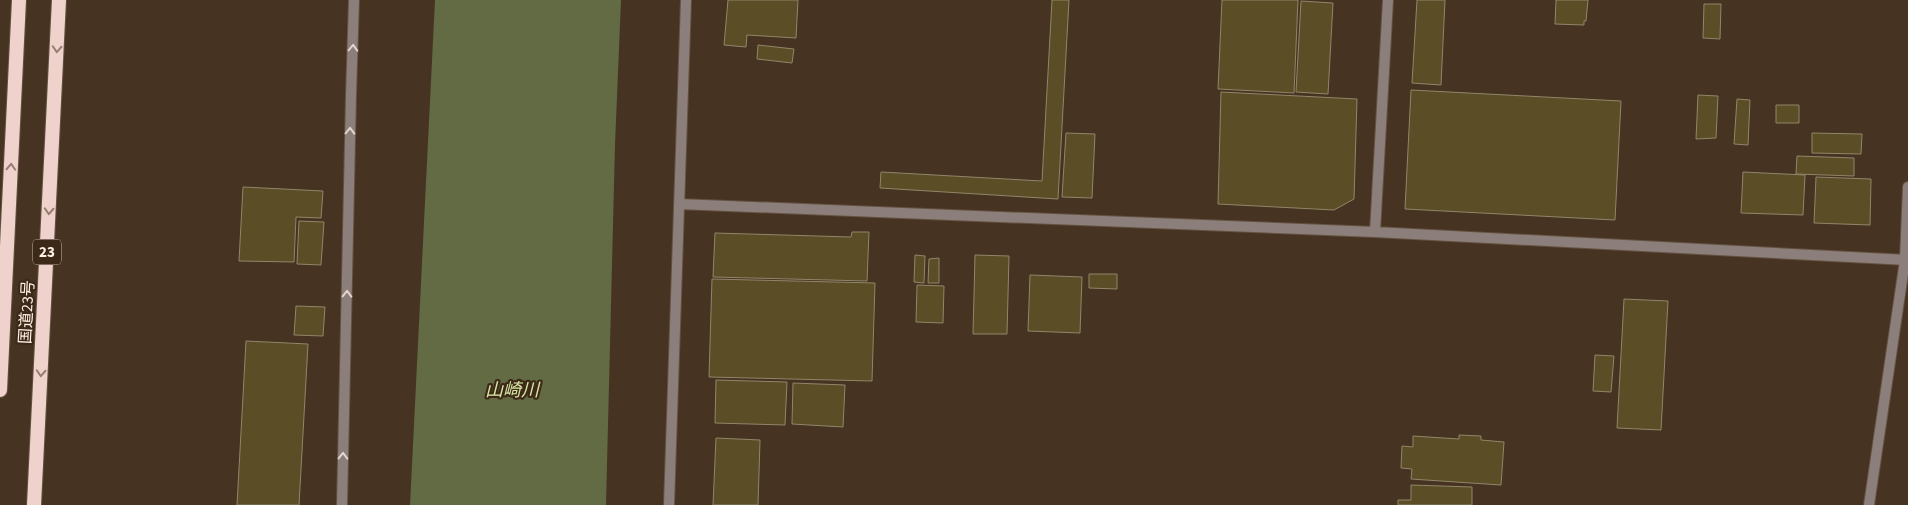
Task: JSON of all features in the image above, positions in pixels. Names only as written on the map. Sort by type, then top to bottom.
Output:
[{"type":"highway","name":"国道23号","points":[[0,390],[19,0]]},
{"type":"highway","name":"国道23号","points":[[34,505],[59,0]]},
{"type":"street","points":[[342,505],[354,0]]},
{"type":"street","points":[[669,505],[686,0]]},
{"type":"street","points":[[1374,232],[1388,0]]},
{"type":"street","points":[[1870,505],[1906,260],[1908,187]]},
{"type":"street","points":[[679,204],[1374,232],[1906,260]]},
{"type":"water","name":"山崎川","points":[[435,0],[621,0],[615,145],[606,505],[410,505]]},
{"type":"building","points":[[728,0],[798,0],[796,38],[747,35],[746,47],[724,45]]},
{"type":"building","points":[[1052,0],[1069,0],[1058,199],[880,188],[881,172],[1042,181]]},
{"type":"building","points":[[1222,0],[1298,0],[1294,93],[1218,89]]},
{"type":"building","points":[[1417,0],[1445,0],[1441,85],[1412,83]]},
{"type":"building","points":[[1556,0],[1588,0],[1584,25],[1555,24]]},
{"type":"building","points":[[1301,1],[1333,3],[1328,94],[1296,92]]},
{"type":"building","points":[[1704,4],[1721,4],[1720,39],[1703,38]]},
{"type":"building","points":[[758,45],[794,49],[792,63],[757,59]]},
{"type":"building","points":[[1411,90],[1621,101],[1615,220],[1405,209]]},
{"type":"building","points":[[1221,92],[1357,99],[1354,199],[1334,210],[1218,204]]},
{"type":"building","points":[[1698,95],[1718,96],[1716,138],[1696,139]]},
{"type":"building","points":[[1737,99],[1750,100],[1748,145],[1734,144]]},
{"type":"building","points":[[1776,105],[1799,105],[1799,123],[1776,123]]},
{"type":"building","points":[[1066,133],[1095,134],[1092,198],[1062,197]]},
{"type":"building","points":[[1812,133],[1862,134],[1861,154],[1812,153]]},
{"type":"building","points":[[1797,156],[1854,158],[1854,176],[1796,174]]},
{"type":"building","points":[[1743,172],[1805,175],[1803,215],[1741,213]]},
{"type":"building","points":[[1816,177],[1871,179],[1870,225],[1814,223]]},
{"type":"building","points":[[243,187],[323,191],[321,218],[296,217],[294,262],[239,261]]},
{"type":"building","points":[[299,221],[324,222],[321,265],[297,264]]},
{"type":"building","points":[[852,232],[869,232],[867,281],[713,277],[715,233],[851,237]]},
{"type":"building","points":[[915,255],[925,256],[924,283],[914,282]]},
{"type":"building","points":[[975,255],[1009,256],[1007,334],[973,334]]},
{"type":"building","points":[[939,258],[939,283],[928,283],[929,259]]},
{"type":"building","points":[[1089,274],[1117,274],[1117,289],[1089,288]]},
{"type":"building","points":[[1030,275],[1082,277],[1080,333],[1028,331]]},
{"type":"building","points":[[712,279],[875,283],[872,381],[709,377]]},
{"type":"building","points":[[917,285],[944,286],[943,323],[916,322]]},
{"type":"building","points":[[1624,299],[1668,301],[1661,430],[1617,428]]},
{"type":"building","points":[[296,306],[325,307],[323,336],[294,335]]},
{"type":"building","points":[[246,341],[308,344],[299,505],[237,505]]},
{"type":"building","points":[[1595,355],[1614,356],[1611,392],[1593,391]]},
{"type":"building","points":[[716,380],[787,382],[785,425],[715,423]]},
{"type":"building","points":[[793,383],[845,385],[843,427],[792,424]]},
{"type":"building","points":[[1459,435],[1481,436],[1481,440],[1504,442],[1501,485],[1411,479],[1412,469],[1401,468],[1402,446],[1413,447],[1413,436],[1459,439]]},
{"type":"building","points":[[716,438],[760,440],[758,505],[713,505]]},
{"type":"building","points":[[1411,485],[1472,487],[1472,505],[1398,505],[1398,500],[1411,500]]}]
